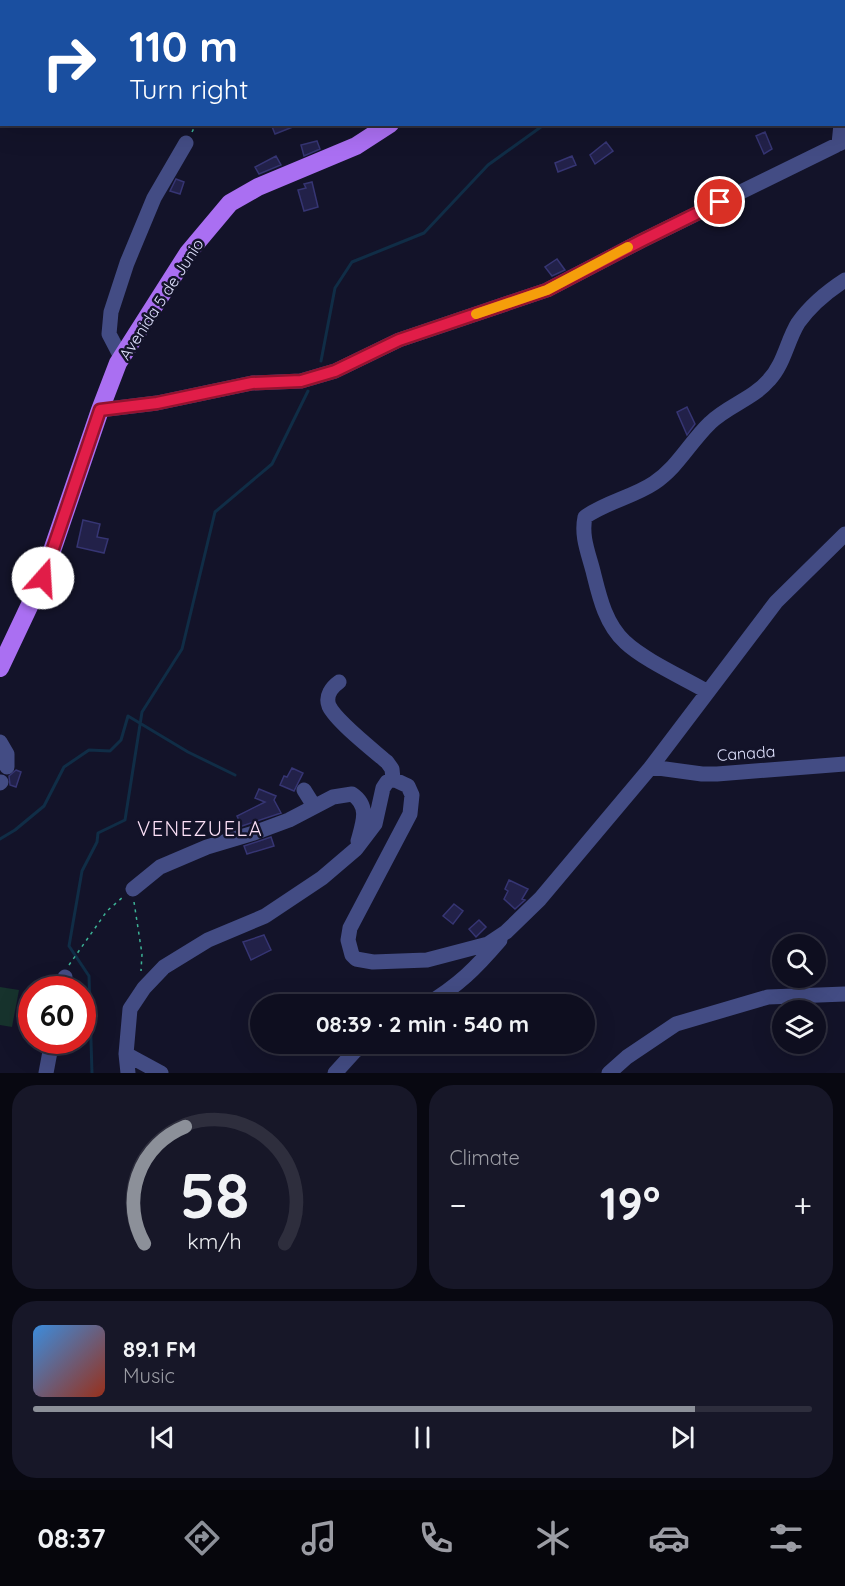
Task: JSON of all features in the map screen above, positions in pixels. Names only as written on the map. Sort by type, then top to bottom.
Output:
[{"type":"main road","name":"Avenida 5 de Junio","points":[[0,668],[43,578],[100,410],[121,357],[188,253],[230,203],[258,187],[356,146],[387,126]]},
{"type":"street","points":[[100,410],[157,403],[252,383],[301,381],[335,371],[399,340],[547,290],[641,241],[842,143],[841,126]]},
{"type":"street","points":[[121,357],[109,334],[111,312],[127,263],[154,198],[186,143]]},
{"type":"street","points":[[708,692],[641,653],[624,641],[612,625],[601,604],[582,530],[585,517],[595,509],[653,484],[674,467],[712,421],[757,392],[780,366],[798,324],[827,292],[845,280]]},
{"type":"street","points":[[444,994],[473,971],[506,932],[540,899],[651,767],[776,602],[845,534]]},
{"type":"street","points":[[339,682],[331,688],[328,705],[387,762],[392,769],[393,779]]},
{"type":"street","points":[[0,742],[7,754],[8,767]]},
{"type":"street","name":"Canada","points":[[651,767],[709,774],[845,764]]},
{"type":"street","points":[[128,1073],[126,1054],[130,1009],[164,967],[208,940],[265,916],[322,878],[356,849],[375,824],[383,788],[393,779]]},
{"type":"street","points":[[393,779],[408,786],[412,795],[410,814],[350,928],[348,940],[352,955],[356,959],[373,962],[427,960],[488,944],[506,932]]},
{"type":"street","points":[[304,790],[314,807]]},
{"type":"street","points":[[133,889],[160,867],[207,847],[289,820],[333,796],[352,794],[363,804],[365,813],[356,849]]},
{"type":"street","points":[[609,1073],[627,1057],[676,1024],[768,997],[845,994]]},
{"type":"street","points":[[46,1073],[50,1054]]},
{"type":"street","points":[[126,1054],[161,1073]]},
{"type":"street","points":[[335,1073],[352,1054]]},
{"type":"street","points":[[627,1057],[627,1073]]},
{"type":"path","points":[[72,960],[107,911],[133,889]]},
{"type":"path","points":[[133,889],[142,954],[140,994]]},
{"type":"green space","points":[[0,987],[18,990],[12,1027],[0,1025]]},
{"type":"building","points":[[272,126],[295,126],[275,134]]},
{"type":"building","points":[[765,132],[772,149],[764,154],[756,136]]},
{"type":"building","points":[[317,141],[320,149],[304,156],[301,145]]},
{"type":"building","points":[[606,142],[613,151],[595,164],[590,155]]},
{"type":"building","points":[[276,156],[281,165],[259,174],[255,167]]},
{"type":"building","points":[[572,156],[576,165],[558,172],[555,163]]},
{"type":"building","points":[[176,179],[184,182],[180,194],[170,191]]},
{"type":"building","points":[[312,182],[318,207],[304,211],[298,190],[306,188],[304,184]]},
{"type":"building","points":[[557,259],[565,270],[552,276],[545,267]]},
{"type":"building","points":[[687,407],[695,424],[687,435],[677,412]]},
{"type":"building","points":[[83,520],[100,524],[97,537],[108,539],[104,553],[77,547]]},
{"type":"building","points":[[292,768],[303,773],[294,791],[280,785],[284,776],[287,777]]},
{"type":"building","points":[[16,770],[21,772],[16,787],[10,785],[9,776]]},
{"type":"building","points":[[259,789],[276,796],[274,800],[281,813],[242,826],[237,816],[265,802],[255,798]]},
{"type":"building","points":[[271,837],[274,846],[247,854],[244,846]]},
{"type":"building","points":[[509,880],[528,889],[522,899],[525,900],[515,909],[504,899],[508,891],[505,889]]},
{"type":"building","points":[[454,904],[463,911],[453,924],[443,916]]},
{"type":"building","points":[[479,920],[486,927],[476,937],[469,929]]},
{"type":"building","points":[[264,935],[271,950],[251,960],[243,942]]},
{"type":"waterway","points":[[321,361],[335,288],[352,262],[424,233],[488,165],[542,126]]},
{"type":"waterway","points":[[92,1073],[89,976],[69,946],[82,871],[97,842],[98,833],[125,820],[142,712],[182,649],[215,512],[272,464],[308,391]]},
{"type":"waterway","points":[[0,839],[15,830],[44,806],[64,767],[89,750],[110,751],[121,740],[128,716],[188,752],[235,775]]},
{"type":"slow traffic","points":[[476,314],[547,290],[628,247]]},
{"type":"district","name":"VENEZUELA","points":[[200,829]]},
{"type":"route","points":[[43,578],[100,410],[157,403],[252,383],[301,381],[335,371],[399,340],[547,290],[720,202]]}]
